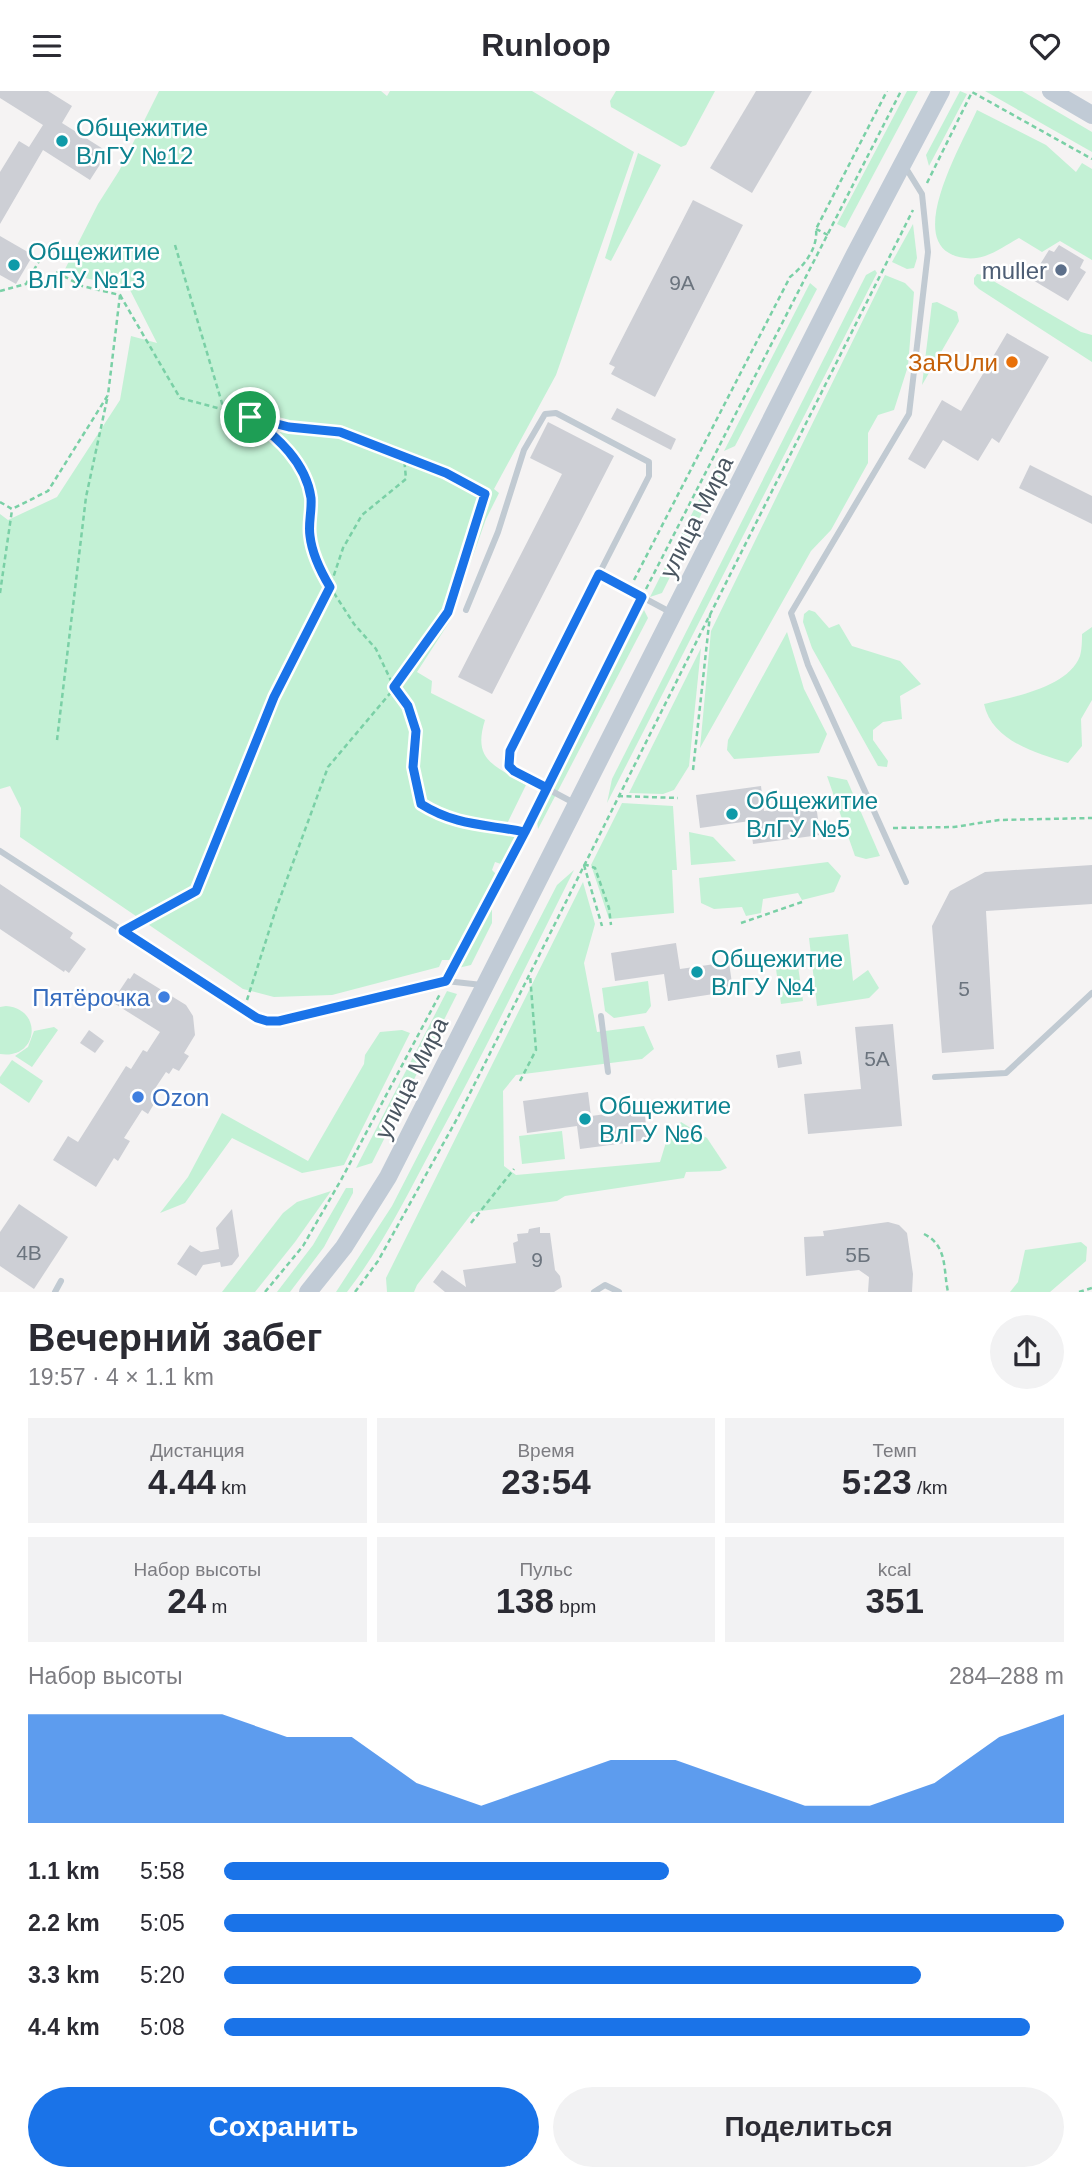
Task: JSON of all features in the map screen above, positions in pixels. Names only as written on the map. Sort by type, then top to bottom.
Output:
[{"type":"main road","name":"улица Мира","points":[[308,1292],[344,1247],[388,1177],[855,254],[941,91]]},
{"type":"main road","points":[[1051,91],[1092,115]]},
{"type":"lane","points":[[903,163],[922,194],[928,252],[909,414],[791,613],[808,665],[906,882]]},
{"type":"lane","points":[[466,610],[498,532],[524,450],[545,414],[556,413],[649,462],[649,475],[508,759],[509,766],[514,771],[577,804]]},
{"type":"lane","points":[[599,574],[674,614]]},
{"type":"lane","points":[[0,851],[244,1010],[267,1021],[279,1021],[446,981],[485,986]]},
{"type":"lane","points":[[935,1077],[1006,1073],[1092,993]]},
{"type":"lane","points":[[601,1016],[607,1072]]},
{"type":"lane","points":[[55,1292],[61,1281]]},
{"type":"lane","points":[[594,1292],[605,1285],[619,1292]]},
{"type":"path","points":[[629,590],[790,277],[802,267],[817,239],[816,229],[887,91]]},
{"type":"path","points":[[265,1292],[309,1235],[525,832],[901,91]]},
{"type":"path","points":[[355,1292],[378,1261],[458,1117],[972,93],[1092,159]]},
{"type":"path","points":[[816,229],[828,235]]},
{"type":"path","points":[[175,244],[224,410]]},
{"type":"path","points":[[0,291],[26,284],[43,254]]},
{"type":"path","points":[[56,272],[82,286],[120,295],[180,398],[289,427],[340,432],[446,473],[485,494],[448,612],[394,687],[328,767],[275,909],[244,1010]]},
{"type":"path","points":[[57,740],[86,497],[108,395],[120,295]]},
{"type":"path","points":[[12,509],[48,491],[108,395]]},
{"type":"path","points":[[250,417],[276,436],[300,468],[311,497],[310,537],[321,573],[354,624],[376,649],[394,687],[408,706],[416,731],[413,767],[421,804],[456,822],[525,832]]},
{"type":"path","points":[[123,931],[196,891],[274,697],[330,587],[343,548],[362,515],[406,479],[404,457]]},
{"type":"path","points":[[0,502],[12,509]]},
{"type":"path","points":[[0,593],[12,509]]},
{"type":"path","points":[[693,770],[710,612]]},
{"type":"path","points":[[618,796],[678,798]]},
{"type":"path","points":[[883,828],[954,827],[999,820],[1092,818]]},
{"type":"path","points":[[583,864],[595,868],[609,908],[611,925]]},
{"type":"path","points":[[583,864],[603,926]]},
{"type":"path","points":[[741,923],[802,902]]},
{"type":"path","points":[[520,1081],[536,1050],[530,972]]},
{"type":"path","points":[[471,1223],[514,1168]]},
{"type":"path","points":[[924,1234],[937,1243],[943,1252],[948,1292]]},
{"type":"path","points":[[1079,1292],[1092,1289]]},
{"type":"green space","points":[[159,91],[381,91],[387,96],[390,91],[532,91],[634,152],[556,375],[494,489],[499,493],[486,519],[450,621],[417,672],[432,681],[431,693],[485,720],[482,734],[484,753],[496,766],[526,785],[504,830],[523,829],[504,865],[495,862],[492,870],[498,876],[453,960],[442,960],[439,967],[332,995],[274,997],[243,989],[20,837],[21,808],[10,786],[0,789],[0,514],[8,520],[57,497],[120,400],[131,336],[157,343],[129,288],[63,273]]},
{"type":"green space","points":[[616,91],[715,91],[686,145],[681,147],[611,107],[610,101]]},
{"type":"green space","points":[[907,91],[918,91],[845,228],[837,224]]},
{"type":"green space","points":[[960,91],[967,94],[929,166],[926,155]]},
{"type":"green space","points":[[985,91],[1022,91],[1092,132],[1092,152]]},
{"type":"green space","points":[[977,110],[1046,145],[1076,172],[1082,163],[1092,169],[1092,260],[1060,241],[1042,252],[1019,238],[989,254],[971,258],[953,255],[938,242],[935,226],[937,206],[952,163]]},
{"type":"green space","points":[[638,153],[661,165],[611,261],[605,258]]},
{"type":"green space","points":[[913,224],[917,258],[914,268],[907,269],[892,262]]},
{"type":"green space","points":[[875,270],[877,273],[607,803],[612,779],[866,275]]},
{"type":"green space","points":[[977,274],[1081,332],[1092,335],[1092,362],[979,289],[974,284]]},
{"type":"green space","points":[[885,275],[905,283],[914,292],[908,366],[894,410],[878,415],[868,433],[868,463],[831,530],[811,551],[700,748],[711,631]]},
{"type":"green space","points":[[810,283],[817,289],[735,446],[724,451]]},
{"type":"green space","points":[[937,302],[957,312],[959,321],[922,385],[932,303]]},
{"type":"green space","points":[[718,462],[721,475],[662,593],[650,597]]},
{"type":"green space","points":[[644,610],[648,618],[538,829],[537,821]]},
{"type":"green space","points":[[809,610],[815,612],[829,628],[839,624],[852,646],[900,661],[921,684],[900,696],[902,719],[883,722],[873,730],[873,740],[888,761],[887,767],[878,766],[812,648],[803,622],[804,614]]},
{"type":"green space","points":[[1092,627],[1092,700],[1081,719],[1082,746],[1068,763],[1017,744],[996,727],[984,704],[1024,694],[1064,676],[1074,667],[1080,656],[1082,634]]},
{"type":"green space","points":[[787,632],[804,689],[827,734],[819,753],[734,759],[727,750],[728,740]]},
{"type":"green space","points":[[701,648],[689,766],[674,790],[663,794],[629,793]]},
{"type":"green space","points":[[827,776],[847,780],[880,856],[866,859],[855,856]]},
{"type":"green space","points":[[622,803],[673,806],[677,870],[672,870],[674,913],[609,919],[591,865]]},
{"type":"green space","points":[[689,832],[713,837],[736,861],[691,865]]},
{"type":"green space","points":[[828,862],[841,876],[834,892],[802,900],[798,893],[763,899],[761,913],[746,916],[742,907],[714,909],[701,903],[699,878]]},
{"type":"green space","points":[[574,870],[470,1077],[394,1220],[347,1292],[336,1292],[392,1206],[557,885]]},
{"type":"green space","points":[[583,882],[595,924],[584,963],[597,1032],[644,1026],[654,1049],[642,1059],[516,1075],[503,1091],[504,1166],[516,1175],[660,1162],[667,1139],[681,1122],[707,1138],[727,1168],[720,1171],[686,1172],[684,1178],[565,1196],[557,1201],[473,1212],[414,1292],[387,1292],[386,1278]]},
{"type":"green space","points":[[492,901],[492,923],[471,965],[458,968]]},
{"type":"green space","points":[[848,934],[853,981],[868,970],[879,988],[869,998],[817,1006],[809,938]]},
{"type":"green space","points":[[797,959],[803,1001],[781,1004],[775,962]]},
{"type":"green space","points":[[648,981],[651,1006],[646,1013],[614,1018],[605,1011],[602,988]]},
{"type":"green space","points":[[447,991],[457,994],[372,1163],[356,1168]]},
{"type":"green space","points":[[0,1007],[18,1009],[31,1024],[29,1042],[13,1054],[0,1054]]},
{"type":"green space","points":[[54,1027],[58,1030],[32,1067],[15,1056],[28,1047],[34,1031]]},
{"type":"green space","points":[[402,1030],[410,1033],[344,1165],[302,1173],[232,1138],[185,1203],[160,1213],[188,1177],[222,1113],[308,1161],[380,1032]]},
{"type":"green space","points":[[12,1060],[43,1081],[29,1103],[0,1083],[0,1077]]},
{"type":"green space","points":[[562,1131],[565,1159],[522,1164],[519,1136]]},
{"type":"green space","points":[[346,1188],[353,1188],[353,1193],[324,1247],[290,1292],[277,1292],[313,1245]]},
{"type":"green space","points":[[331,1191],[255,1292],[222,1292],[283,1213],[297,1202]]},
{"type":"green space","points":[[1081,1242],[1087,1247],[1086,1261],[1050,1292],[1010,1292],[1018,1282],[1025,1250]]},
{"type":"building","name":"Общежитие ВлГУ №12","points":[[0,91],[48,91],[72,106],[62,123],[108,152],[90,180],[43,150],[0,224],[0,172],[19,141],[29,147],[43,125],[0,98]]},
{"type":"building","points":[[756,91],[812,91],[752,193],[710,168]]},
{"type":"building","points":[[693,200],[743,225],[655,397],[611,374],[615,367],[609,364]]},
{"type":"building","name":"Общежитие ВлГУ №13","points":[[0,236],[33,255],[16,284],[0,275]]},
{"type":"building","points":[[1059,245],[1084,260],[1080,268],[1086,272],[1068,301],[1031,279],[1049,250],[1054,252]]},
{"type":"building","points":[[1007,333],[1049,357],[999,443],[992,438],[978,461],[943,440],[925,469],[908,459],[942,400],[961,411]]},
{"type":"building","points":[[617,408],[676,439],[671,450],[611,419]]},
{"type":"building","points":[[548,422],[614,456],[492,694],[458,677],[562,474],[530,458]]},
{"type":"building","points":[[1030,465],[1092,496],[1092,524],[1019,488]]},
{"type":"building","name":"Общежитие ВлГУ №5","points":[[761,786],[764,811],[816,804],[820,835],[753,844],[750,821],[700,828],[696,795]]},
{"type":"building","points":[[1092,865],[1092,904],[986,911],[994,1049],[942,1053],[932,926],[950,891],[985,872]]},
{"type":"building","points":[[0,884],[73,933],[70,938],[86,949],[69,973],[0,929]]},
{"type":"building","name":"Общежитие ВлГУ №4","points":[[676,943],[680,969],[729,962],[733,991],[668,1001],[664,974],[615,981],[611,953]]},
{"type":"building","points":[[134,973],[186,1005],[193,1016],[195,1035],[184,1053],[189,1056],[179,1071],[173,1068],[169,1074],[166,1072],[152,1093],[158,1097],[148,1114],[142,1110],[124,1138],[130,1141],[118,1161],[114,1158],[96,1187],[53,1160],[68,1136],[78,1142],[126,1066],[131,1069],[143,1050],[147,1052],[160,1032],[112,1002]]},
{"type":"building","points":[[893,1024],[902,1126],[808,1134],[804,1094],[861,1089],[855,1027]]},
{"type":"building","points":[[89,1030],[104,1041],[95,1053],[80,1043]]},
{"type":"building","points":[[800,1051],[802,1064],[778,1068],[776,1055]]},
{"type":"building","name":"Общежитие ВлГУ №6","points":[[588,1092],[591,1116],[644,1109],[648,1140],[580,1149],[577,1126],[527,1133],[523,1101]]},
{"type":"building","points":[[19,1204],[68,1237],[34,1289],[0,1266],[0,1232]]},
{"type":"building","points":[[232,1209],[239,1256],[232,1265],[221,1267],[220,1262],[203,1265],[196,1276],[177,1264],[190,1245],[201,1252],[219,1249],[216,1228]]},
{"type":"building","points":[[888,1222],[899,1225],[907,1233],[913,1274],[912,1292],[868,1292],[869,1277],[859,1270],[806,1276],[804,1237],[824,1236],[823,1231]]},
{"type":"building","points":[[540,1227],[540,1233],[550,1233],[555,1270],[560,1276],[562,1287],[554,1292],[445,1292],[433,1282],[442,1270],[466,1287],[463,1270],[516,1263],[513,1243],[518,1241],[517,1234],[528,1233],[529,1229]]},
{"type":"place","name":"Общежитие ВлГУ №12","points":[[62,141]]},
{"type":"place","name":"Общежитие ВлГУ №13","points":[[14,265]]},
{"type":"place","name":"muller","points":[[1061,270]]},
{"type":"place","name":"ЗаRUли","points":[[1012,362]]},
{"type":"place","name":"Общежитие ВлГУ №5","points":[[732,814]]},
{"type":"place","name":"Общежитие ВлГУ №4","points":[[697,972]]},
{"type":"place","name":"Пятёрочка","points":[[164,997]]},
{"type":"place","name":"Ozon","points":[[138,1097]]},
{"type":"place","name":"Общежитие ВлГУ №6","points":[[585,1119]]},
{"type":"route","points":[[250,417],[276,436],[300,468],[311,497],[310,537],[321,573],[330,587],[274,697],[196,891],[123,931],[257,1018],[279,1021],[446,981],[525,832],[642,597],[599,574],[510,751],[509,766],[514,771],[547,788],[525,832],[456,822],[437,814],[421,804],[413,767],[416,731],[408,706],[394,687],[448,612],[485,494],[446,473],[340,432],[289,427],[250,417]]}]
